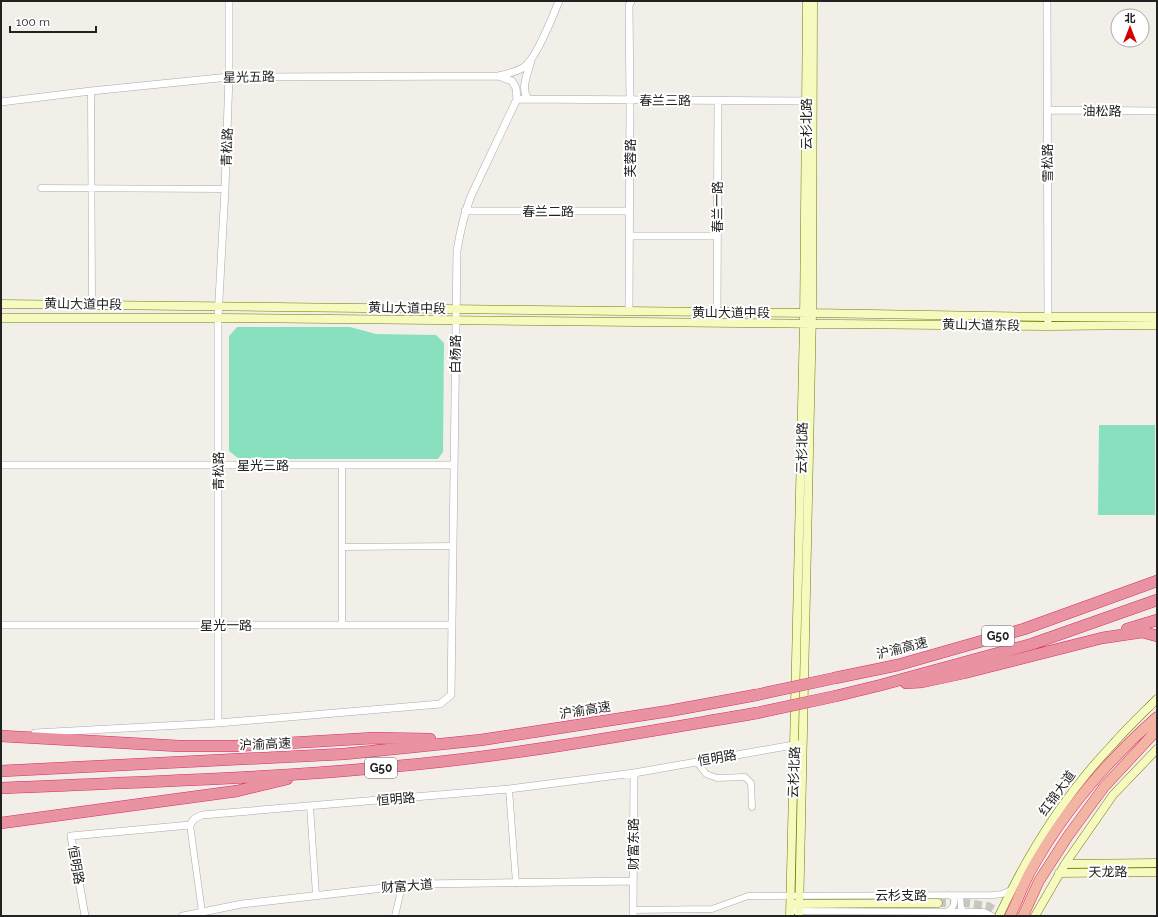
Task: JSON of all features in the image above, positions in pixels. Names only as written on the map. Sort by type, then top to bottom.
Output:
[{"type":"highway","name":"沪渝高速","points":[[1,771],[344,754],[481,740],[669,711],[756,695],[898,665],[1024,629],[1157,581]]},
{"type":"highway","name":"G50","points":[[1,788],[316,773],[510,754],[758,713],[836,696],[1032,644],[1157,600]]},
{"type":"highway","points":[[1067,647],[1157,620]]},
{"type":"highway","points":[[881,685],[922,682],[998,665],[1102,638],[1130,633],[1142,632],[1157,636]]},
{"type":"highway","name":"红锦大道","points":[[1010,916],[1029,875],[1059,826],[1096,778],[1157,716]]},
{"type":"highway","points":[[1023,916],[1039,881],[1068,836],[1104,787],[1157,730]]},
{"type":"highway","points":[[1,736],[179,746],[235,746],[374,738],[481,740]]},
{"type":"highway","points":[[1,823],[237,791],[316,773]]},
{"type":"main road","name":"云杉北路","points":[[800,907],[808,323],[809,101],[807,1]]},
{"type":"main road","name":"云杉北路","points":[[809,101],[813,1]]},
{"type":"main road","name":"黄山大道中段","points":[[1,304],[808,313]]},
{"type":"main road","name":"黄山大道东段","points":[[808,313],[1048,317],[1157,317]]},
{"type":"main road","name":"黄山大道中段","points":[[1,318],[218,318],[808,323]]},
{"type":"main road","name":"云杉北路","points":[[790,907],[808,323]]},
{"type":"main road","name":"黄山大道东段","points":[[808,323],[1048,326],[1157,325]]},
{"type":"main road","name":"红锦大道","points":[[999,916],[1011,890],[1050,823],[1113,743],[1157,699]]},
{"type":"main road","points":[[1035,916],[1059,873],[1113,795],[1157,749]]},
{"type":"main road","name":"天龙路","points":[[1065,864],[1157,863]]},
{"type":"main road","name":"天龙路","points":[[1059,873],[1157,872]]},
{"type":"main road","points":[[790,907],[938,902]]},
{"type":"street","name":"青松路","points":[[218,723],[218,306],[225,189],[229,77],[229,1]]},
{"type":"street","points":[[528,99],[525,95],[524,88],[532,59],[560,1]]},
{"type":"street","name":"雪松路","points":[[1047,1],[1048,326]]},
{"type":"street","name":"芙蓉路","points":[[629,3],[629,311]]},
{"type":"street","points":[[498,76],[512,73],[524,67],[532,59]]},
{"type":"street","name":"星光五路","points":[[1,102],[229,77],[498,76]]},
{"type":"street","points":[[498,76],[512,80],[516,88],[517,99]]},
{"type":"street","points":[[91,91],[92,304]]},
{"type":"street","name":"春兰三路","points":[[517,99],[809,101]]},
{"type":"street","name":"白杨路","points":[[218,723],[440,704],[451,695],[456,251],[465,211],[517,99]]},
{"type":"street","name":"春兰一路","points":[[717,312],[716,236],[718,101]]},
{"type":"street","name":"油松路","points":[[1047,110],[1157,111]]},
{"type":"street","points":[[41,188],[225,189]]},
{"type":"street","name":"春兰二路","points":[[465,211],[630,211]]},
{"type":"street","points":[[630,236],[716,236]]},
{"type":"street","name":"星光三路","points":[[1,465],[454,466]]},
{"type":"street","points":[[342,465],[342,625]]},
{"type":"street","points":[[342,547],[453,546]]},
{"type":"street","name":"星光一路","points":[[1,625],[452,624]]},
{"type":"street","points":[[1,736],[218,723]]},
{"type":"street","name":"恒明路","points":[[85,916],[71,836],[190,825],[194,819],[202,815],[509,789],[634,773],[803,744]]},
{"type":"street","points":[[697,762],[706,774],[717,778],[745,777],[751,784],[752,807]]},
{"type":"street","name":"财富东路","points":[[633,913],[634,773]]},
{"type":"street","points":[[509,789],[516,883]]},
{"type":"street","points":[[310,806],[316,895]]},
{"type":"street","points":[[190,825],[202,912]]},
{"type":"street","name":"财富大道","points":[[183,916],[242,904],[419,884],[633,881]]},
{"type":"street","points":[[395,916],[402,886]]},
{"type":"street","name":"云杉支路","points":[[800,907],[949,895],[1002,894],[1011,890]]},
{"type":"street","points":[[947,912],[954,904],[954,898],[949,895]]},
{"type":"street","points":[[960,895],[961,907],[964,912]]},
{"type":"street","points":[[633,913],[712,910],[748,896],[790,907]]},
{"type":"street","name":"云杉支路","points":[[800,907],[984,912],[992,916]]},
{"type":"green space","points":[[237,327],[350,327],[376,334],[436,335],[444,343],[443,452],[438,459],[239,459],[229,451],[229,336]]},
{"type":"green space","points":[[1099,425],[1155,425],[1155,515],[1098,515]]},
{"type":"tunnel","points":[[938,903],[966,903],[988,906],[1005,916]]}]
